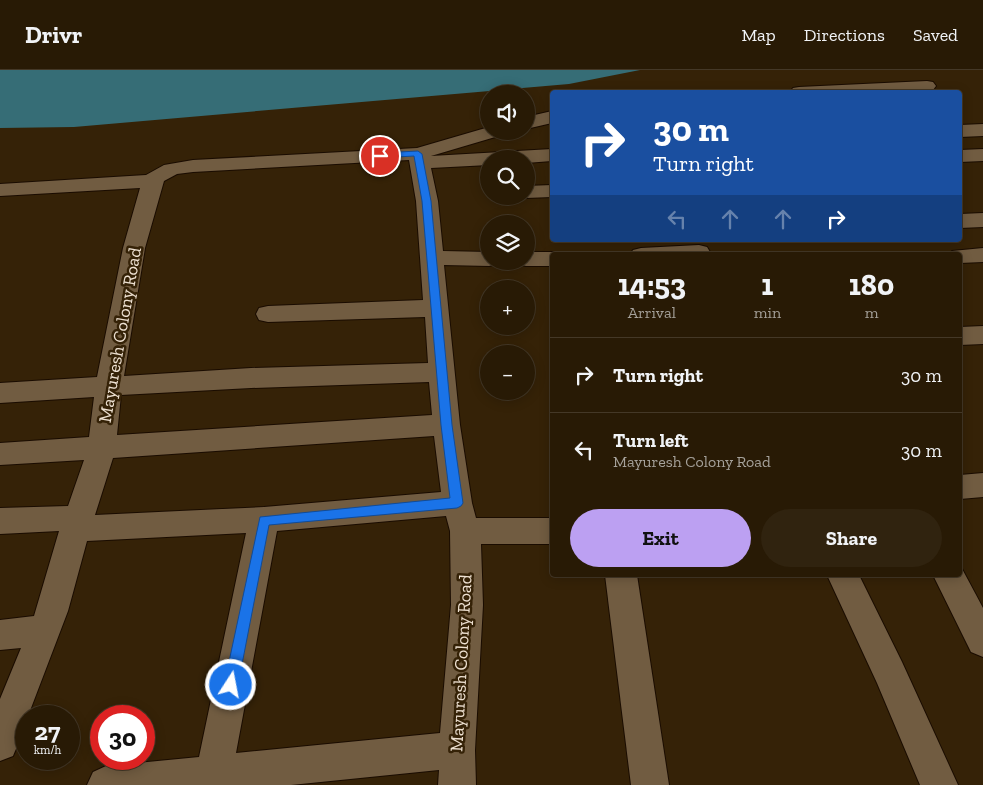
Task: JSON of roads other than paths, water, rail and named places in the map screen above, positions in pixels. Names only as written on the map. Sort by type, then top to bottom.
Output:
[{"type":"street","points":[[842,90],[927,86]]},
{"type":"street","points":[[535,121],[550,117]]},
{"type":"street","points":[[962,131],[983,130]]},
{"type":"street","points":[[418,159],[480,136]]},
{"type":"street","points":[[535,156],[550,155]]},
{"type":"street","points":[[962,156],[983,155]]},
{"type":"street","points":[[0,190],[152,181],[157,176],[173,168],[193,166],[418,159],[480,159]]},
{"type":"street","name":"Mayuresh Colony Road","points":[[418,159],[427,201],[446,425],[457,503],[465,531],[467,606],[457,768]]},
{"type":"street","name":"Mayuresh Colony Road","points":[[1,736],[52,611],[77,523],[102,449],[109,385],[134,248],[152,181]]},
{"type":"street","points":[[535,192],[550,191]]},
{"type":"street","points":[[962,221],[983,220]]},
{"type":"street","points":[[670,252],[699,249]]},
{"type":"street","points":[[962,256],[983,255]]},
{"type":"street","points":[[432,258],[480,259]]},
{"type":"street","points":[[535,259],[550,259]]},
{"type":"street","points":[[268,314],[437,308]]},
{"type":"street","points":[[962,336],[983,335]]},
{"type":"street","points":[[0,392],[251,378],[443,372]]},
{"type":"street","points":[[0,454],[102,449],[446,425]]},
{"type":"street","points":[[0,521],[77,523],[264,520],[457,503]]},
{"type":"street","points":[[212,780],[264,520]]},
{"type":"street","points":[[465,531],[550,530]]},
{"type":"street","points":[[621,577],[650,785]]},
{"type":"street","points":[[844,577],[890,674],[939,785]]},
{"type":"street","points":[[950,577],[983,641]]},
{"type":"street","points":[[0,635],[44,630]]},
{"type":"street","points":[[106,785],[457,768]]},
{"type":"water","points":[[0,70],[640,70],[569,84],[535,87],[535,85],[480,85],[480,92],[74,127],[0,128]]}]
